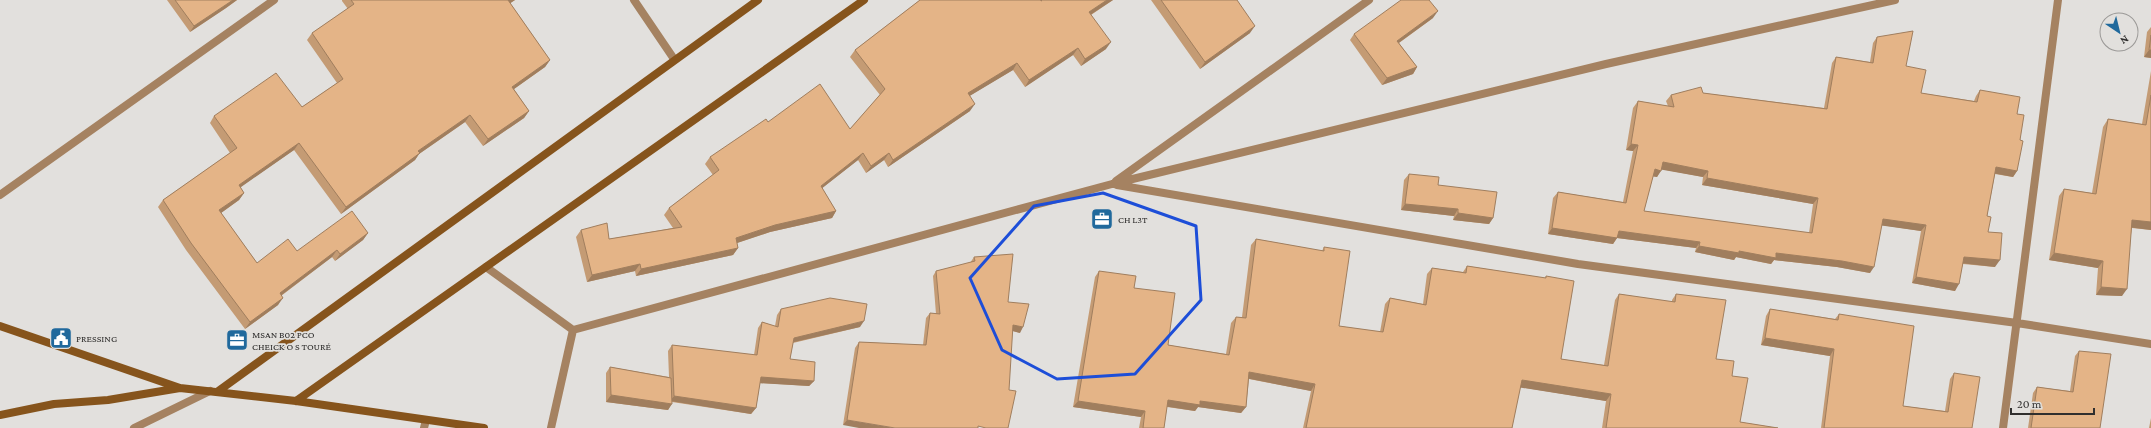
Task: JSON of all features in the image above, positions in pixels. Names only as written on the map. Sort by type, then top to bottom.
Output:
[{"type":"main road","points":[[214,392],[674,59],[758,0]]},
{"type":"main road","points":[[296,401],[864,0]]},
{"type":"main road","points":[[0,326],[180,388],[296,401],[425,424],[484,428]]},
{"type":"main road","points":[[0,415],[54,404],[108,400],[180,388]]},
{"type":"street","points":[[0,195],[274,0]]},
{"type":"street","points":[[634,0],[674,59]]},
{"type":"street","points":[[1112,184],[1369,0]]},
{"type":"street","points":[[573,330],[1112,184],[1606,64],[1895,0]]},
{"type":"street","points":[[2003,428],[2058,0]]},
{"type":"street","points":[[1112,184],[1578,264],[2017,323],[2151,344]]},
{"type":"street","points":[[486,267],[573,330]]},
{"type":"street","points":[[551,428],[573,330]]},
{"type":"street","points":[[134,428],[214,392]]},
{"type":"highlighted area","points":[[1103,193],[1196,226],[1201,300],[1135,374],[1057,379],[1002,350],[970,278],[1034,206]]},
{"type":"building","points":[[175,0],[233,0],[194,26]]},
{"type":"building","points":[[351,0],[508,0],[550,60],[512,87],[529,111],[488,139],[470,115],[418,151],[420,153],[346,207],[299,143],[239,185],[244,193],[219,210],[257,263],[288,239],[297,251],[352,211],[368,233],[340,254],[337,250],[280,293],[283,298],[250,322],[191,243],[163,200],[237,148],[214,116],[276,73],[302,107],[343,79],[312,33],[354,4]]},
{"type":"building","points":[[920,0],[1107,0],[1089,12],[1111,42],[1085,59],[1078,48],[1029,80],[1017,63],[968,93],[975,104],[893,160],[889,153],[871,166],[863,153],[821,186],[836,211],[775,225],[736,238],[738,248],[641,269],[640,264],[592,275],[581,230],[607,223],[609,239],[682,227],[669,208],[719,170],[710,157],[766,119],[768,122],[820,84],[850,129],[885,89],[855,50]]},
{"type":"building","points":[[1161,0],[1237,0],[1255,26],[1205,62]]},
{"type":"building","points":[[1401,0],[1429,0],[1438,11],[1397,41],[1417,67],[1387,78],[1354,34]]},
{"type":"building","points":[[1913,31],[1906,66],[1926,70],[1921,93],[1977,102],[1980,90],[2020,97],[2017,114],[2024,115],[2020,140],[2023,141],[2017,171],[1996,167],[1987,216],[1991,217],[1988,232],[2002,233],[2000,260],[1964,257],[1959,284],[1916,277],[1926,225],[1883,219],[1874,267],[1842,261],[1776,253],[1776,258],[1739,251],[1739,253],[1699,246],[1700,242],[1619,231],[1617,238],[1552,228],[1558,192],[1626,203],[1638,145],[1631,144],[1638,101],[1674,107],[1671,95],[1701,87],[1703,93],[1827,109],[1836,57],[1873,63],[1877,37]],"holes":[[[1663,162],[1708,171],[1707,178],[1818,198],[1812,233],[1644,211],[1655,169],[1661,171]]]},
{"type":"building","points":[[2151,35],[2151,50],[2149,50]]},
{"type":"building","points":[[2151,95],[2151,222],[2132,220],[2127,289],[2101,287],[2103,261],[2054,253],[2064,189],[2096,194],[2108,119],[2146,125]]},
{"type":"building","points":[[1409,174],[1439,177],[1438,185],[1497,192],[1493,218],[1458,213],[1458,209],[1405,204]]},
{"type":"building","points":[[1256,239],[1324,251],[1324,247],[1350,251],[1339,326],[1383,332],[1390,298],[1426,305],[1432,268],[1466,273],[1467,266],[1574,281],[1561,359],[1608,366],[1619,294],[1675,302],[1676,294],[1726,300],[1716,359],[1734,361],[1732,376],[1748,378],[1740,422],[1778,428],[1606,428],[1611,394],[1522,380],[1512,428],[1306,428],[1315,384],[1249,372],[1246,407],[1200,401],[1200,405],[1168,400],[1164,428],[1143,428],[1145,411],[1078,401],[1099,271],[1136,276],[1134,288],[1175,293],[1168,345],[1229,355],[1236,317],[1246,318]]},
{"type":"building","points":[[1013,254],[1008,302],[1029,304],[1023,327],[1013,325],[1009,390],[1016,391],[1008,428],[986,428],[978,426],[978,428],[895,428],[847,420],[859,342],[926,345],[930,313],[940,314],[936,271],[975,261],[974,257]]},
{"type":"building","points":[[830,298],[867,304],[864,321],[794,338],[790,359],[815,362],[814,381],[761,377],[756,408],[674,396],[672,345],[757,355],[762,322],[778,327],[781,309]]},
{"type":"building","points":[[1770,309],[1838,320],[1839,314],[1914,326],[1903,406],[1948,412],[1954,373],[1980,377],[1972,428],[1824,428],[1834,349],[1765,338]]},
{"type":"building","points":[[2079,351],[2111,354],[2100,428],[2031,428],[2037,387],[2073,392]]},
{"type":"building","points":[[610,367],[671,378],[672,404],[611,395]]},
{"type":"place","name":"CH L3T","points":[[1102,219]]},
{"type":"place","name":"PRESSING","points":[[61,338]]},
{"type":"place","name":"MSAN B02 PCO CHEICK O S TOURÉ","points":[[237,340]]}]
